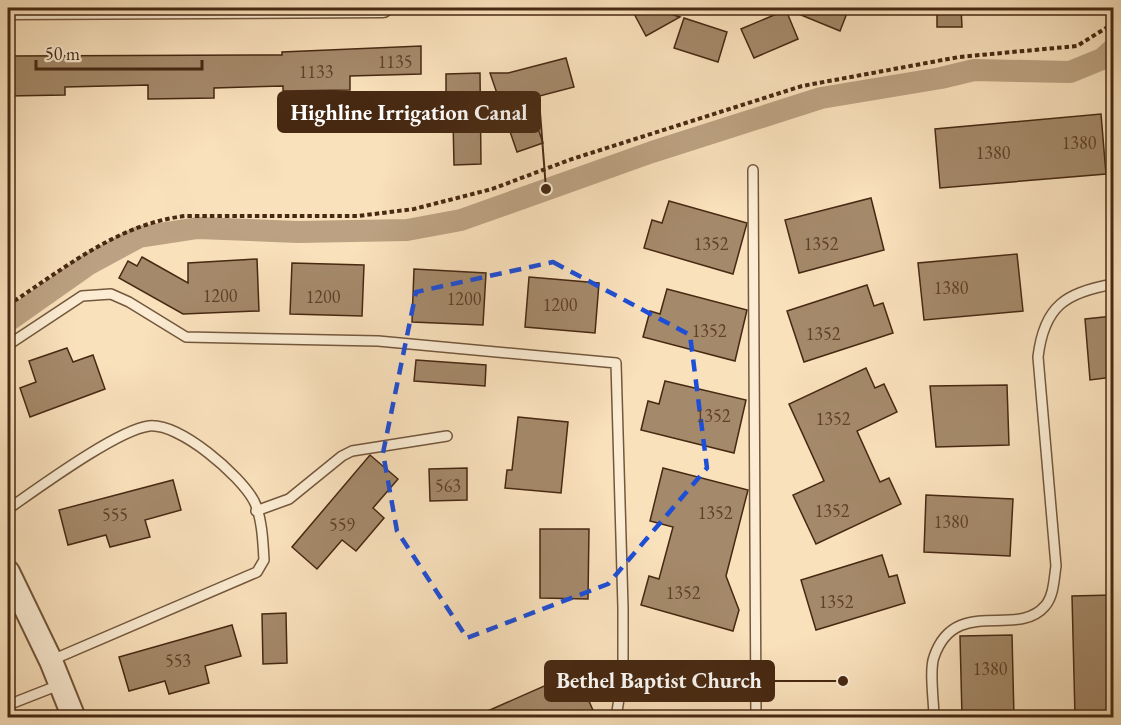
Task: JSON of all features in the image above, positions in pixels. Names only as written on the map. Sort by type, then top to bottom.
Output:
[{"type":"street","points":[[8,10],[382,8]]},
{"type":"street","points":[[8,572],[51,661],[74,717]]},
{"type":"lane","points":[[753,171],[756,717]]},
{"type":"lane","points":[[934,717],[933,658],[949,632],[964,623],[1028,616],[1045,606],[1053,589],[1056,566],[1038,357],[1040,338],[1062,300],[1086,289],[1113,284]]},
{"type":"lane","points":[[8,345],[82,296],[111,294],[129,302],[186,337],[378,341],[616,363],[623,608],[623,673],[616,717]]},
{"type":"lane","points":[[8,509],[60,473],[133,430],[151,426],[171,430],[222,464],[254,502],[264,560],[257,572],[51,661]]},
{"type":"lane","points":[[256,511],[289,499],[333,463],[352,451],[447,436]]},
{"type":"lane","points":[[8,705],[61,684]]},
{"type":"path","points":[[8,305],[94,249],[132,228],[156,219],[185,216],[358,216],[414,209],[492,189],[572,159],[802,86],[958,57],[1077,45],[1113,23]]},
{"type":"highlighted area","points":[[553,262],[690,335],[707,468],[608,584],[467,638],[397,531],[383,453],[416,292]]},
{"type":"building","points":[[631,8],[661,8],[664,12],[680,17],[646,36]]},
{"type":"building","points":[[784,8],[849,8],[840,31]]},
{"type":"building","points":[[937,8],[961,8],[962,27],[937,27]]},
{"type":"building","points":[[786,10],[798,39],[754,58],[741,29]]},
{"type":"building","points":[[684,18],[727,32],[718,62],[674,48]]},
{"type":"building","points":[[421,46],[421,74],[350,76],[350,90],[283,91],[283,86],[214,88],[214,98],[148,99],[148,85],[65,87],[65,95],[8,96],[8,56],[282,55],[282,52]]},
{"type":"building","points":[[566,58],[574,87],[528,99],[543,143],[517,152],[490,73],[508,73]]},
{"type":"building","points":[[480,73],[481,164],[454,165],[453,119],[446,119],[446,74]]},
{"type":"building","points":[[1101,114],[1106,174],[940,188],[935,129]]},
{"type":"building","points":[[871,198],[884,250],[799,273],[785,220]]},
{"type":"building","points":[[669,201],[747,223],[733,274],[644,248],[652,220],[662,223]]},
{"type":"building","points":[[1017,254],[1023,311],[924,320],[918,263]]},
{"type":"building","points":[[142,257],[188,283],[188,263],[257,259],[259,311],[183,314],[119,278],[128,261],[137,266]]},
{"type":"building","points":[[292,263],[364,265],[362,316],[290,314]]},
{"type":"building","points":[[414,269],[486,273],[483,325],[412,322]]},
{"type":"building","points":[[529,277],[599,283],[595,333],[525,327]]},
{"type":"building","points":[[867,285],[874,306],[883,303],[893,333],[804,362],[787,311]]},
{"type":"building","points":[[667,289],[747,310],[735,361],[643,337],[650,311],[660,314]]},
{"type":"building","points":[[1113,316],[1113,377],[1090,380],[1085,319]]},
{"type":"building","points":[[67,348],[73,362],[93,355],[105,389],[30,417],[20,388],[36,382],[29,361]]},
{"type":"building","points":[[416,360],[486,365],[485,386],[414,381]]},
{"type":"building","points":[[866,368],[875,388],[884,384],[897,412],[857,431],[880,482],[889,478],[901,504],[816,544],[793,495],[824,481],[789,404]]},
{"type":"building","points":[[665,381],[746,400],[734,453],[641,430],[648,401],[659,404]]},
{"type":"building","points":[[1007,385],[1009,445],[936,447],[930,386]]},
{"type":"building","points":[[518,417],[568,422],[561,493],[505,488],[507,470],[512,470]]},
{"type":"building","points":[[370,455],[398,479],[373,508],[384,518],[356,551],[342,540],[317,569],[292,547]]},
{"type":"building","points":[[467,468],[467,500],[430,501],[429,469]]},
{"type":"building","points":[[663,468],[748,490],[726,576],[739,610],[733,631],[641,605],[649,576],[659,579],[673,527],[650,521]]},
{"type":"building","points":[[173,480],[181,510],[145,520],[150,537],[110,547],[106,535],[68,545],[59,510]]},
{"type":"building","points":[[926,495],[1013,499],[1010,556],[924,552]]},
{"type":"building","points":[[540,529],[589,529],[588,599],[540,598]]},
{"type":"building","points":[[882,555],[889,577],[897,575],[905,603],[816,630],[801,580]]},
{"type":"building","points":[[1113,595],[1113,715],[1075,716],[1072,596]]},
{"type":"building","points":[[286,613],[287,663],[263,664],[262,614]]},
{"type":"building","points":[[232,625],[241,656],[205,666],[209,683],[169,694],[165,681],[129,691],[119,657]]},
{"type":"building","points":[[1012,635],[1014,717],[962,717],[960,636]]},
{"type":"building","points":[[576,672],[596,717],[474,717]]},
{"type":"waterway","points":[[8,321],[89,264],[139,237],[198,228],[298,232],[407,230],[461,220],[652,152],[821,98],[941,78],[974,70],[1070,72],[1102,59],[1114,48]]},
{"type":"place","name":"Highline Irrigation Canal","points":[[546,189]]},
{"type":"place","name":"Bethel Baptist Church","points":[[843,681]]}]
